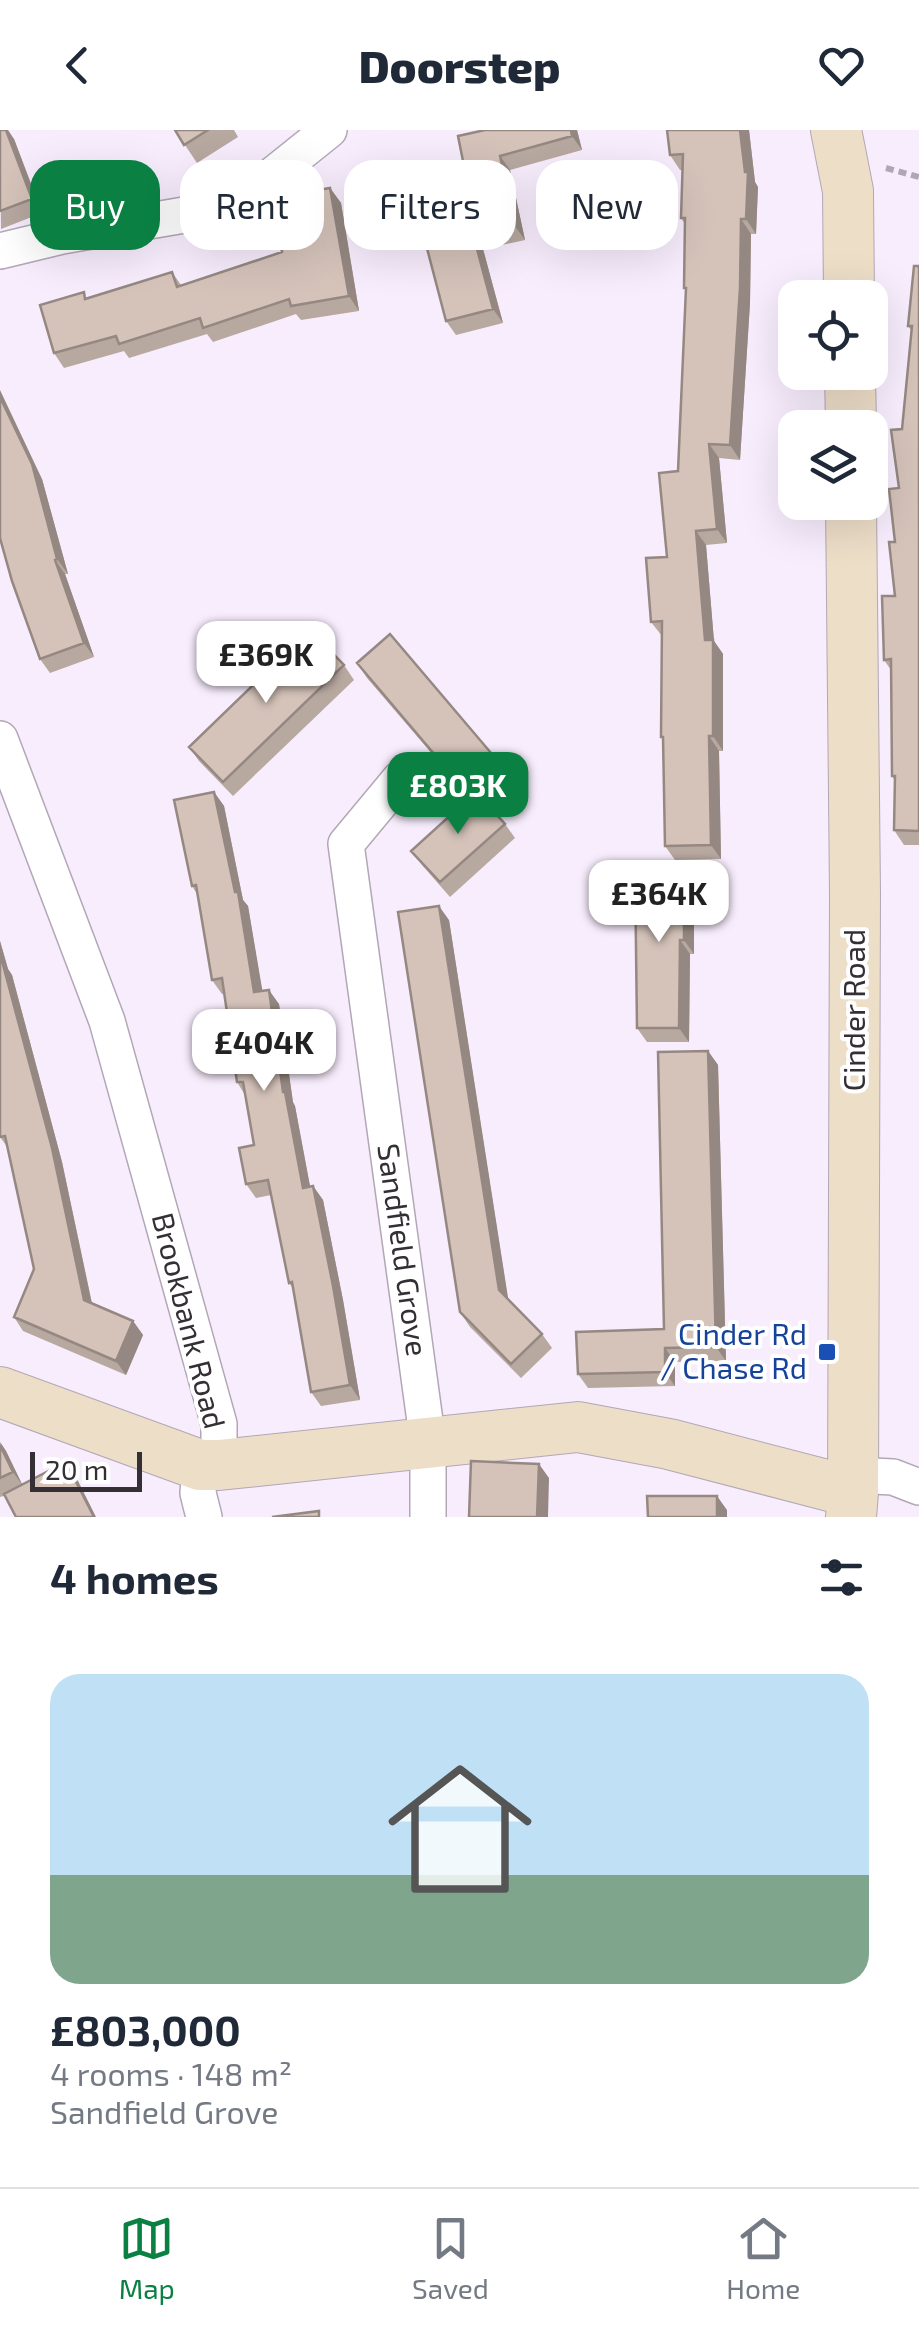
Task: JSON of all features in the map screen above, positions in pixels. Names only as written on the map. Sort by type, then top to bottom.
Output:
[{"type":"main road","points":[[836,130],[848,191],[849,280]]},
{"type":"main road","name":"Cinder Road","points":[[851,520],[856,894],[852,1495]]},
{"type":"main road","points":[[0,1392],[209,1465]]},
{"type":"main road","name":"Brookbank Road","points":[[209,1465],[578,1427],[669,1444],[852,1495]]},
{"type":"street","points":[[0,251],[234,202],[329,130]]},
{"type":"street","name":"Brookbank Road","points":[[0,740],[107,1020],[219,1424],[209,1465]]},
{"type":"street","name":"Sandfield Grove","points":[[400,779],[346,844],[428,1443],[428,1517]]},
{"type":"street","points":[[204,1517],[198,1493],[209,1465]]},
{"type":"street","points":[[852,1495],[894,1477],[919,1486]]},
{"type":"building","points":[[0,130],[6,130],[30,200],[0,211]]},
{"type":"building","points":[[175,130],[208,130],[184,145]]},
{"type":"building","points":[[485,130],[571,130],[572,136],[500,156],[501,160],[463,160],[458,136]]},
{"type":"building","points":[[667,130],[740,130],[748,172],[746,219],[741,219],[730,445],[709,444],[717,529],[696,531],[705,640],[713,640],[713,736],[709,736],[711,845],[665,846],[662,621],[651,622],[646,558],[667,557],[659,473],[678,471],[686,288],[685,218],[681,218],[683,154],[670,155]]},
{"type":"building","points":[[330,188],[349,296],[291,306],[289,299],[203,328],[200,318],[119,344],[116,336],[54,353],[40,305],[84,292],[85,299],[172,272],[177,287],[282,250],[324,250],[324,189]]},
{"type":"building","points":[[427,250],[477,250],[493,309],[446,321]]},
{"type":"building","points":[[914,266],[919,266],[919,831],[894,830],[891,659],[884,660],[882,596],[895,596],[889,542],[895,542],[889,489],[899,488],[891,430],[902,429]]},
{"type":"building","points":[[0,397],[32,464],[55,560],[84,643],[40,659],[0,538]]},
{"type":"building","points":[[310,630],[344,665],[223,782],[189,747]]},
{"type":"building","points":[[390,634],[497,760],[463,788],[357,663]]},
{"type":"building","points":[[214,792],[238,892],[254,992],[269,990],[283,1092],[303,1188],[313,1186],[350,1385],[311,1392],[292,1282],[289,1283],[268,1180],[246,1184],[239,1148],[254,1145],[243,1082],[237,1082],[222,978],[212,980],[196,885],[192,886],[174,800]]},
{"type":"building","points":[[476,792],[505,824],[440,882],[411,851]]},
{"type":"building","points":[[684,867],[679,1028],[637,1028],[635,868]]},
{"type":"building","points":[[439,906],[499,1290],[542,1334],[511,1364],[460,1312],[398,912]]},
{"type":"building","points":[[2,961],[52,1148],[84,1300],[133,1321],[116,1361],[14,1317],[34,1269],[5,1136],[0,1137]]},
{"type":"building","points":[[708,1051],[716,1347],[665,1348],[665,1372],[578,1374],[576,1332],[664,1329],[658,1052]]},
{"type":"building","points":[[0,1445],[13,1472],[0,1478]]},
{"type":"building","points":[[471,1461],[539,1464],[537,1517],[469,1517]]},
{"type":"building","points":[[66,1462],[94,1517],[16,1517],[4,1494]]},
{"type":"building","points":[[647,1496],[717,1496],[717,1517],[648,1517]]},
{"type":"building","points":[[319,1511],[319,1517],[272,1517]]},
{"type":"place","name":"Cinder Rd / Chase Rd","points":[[827,1352]]}]
